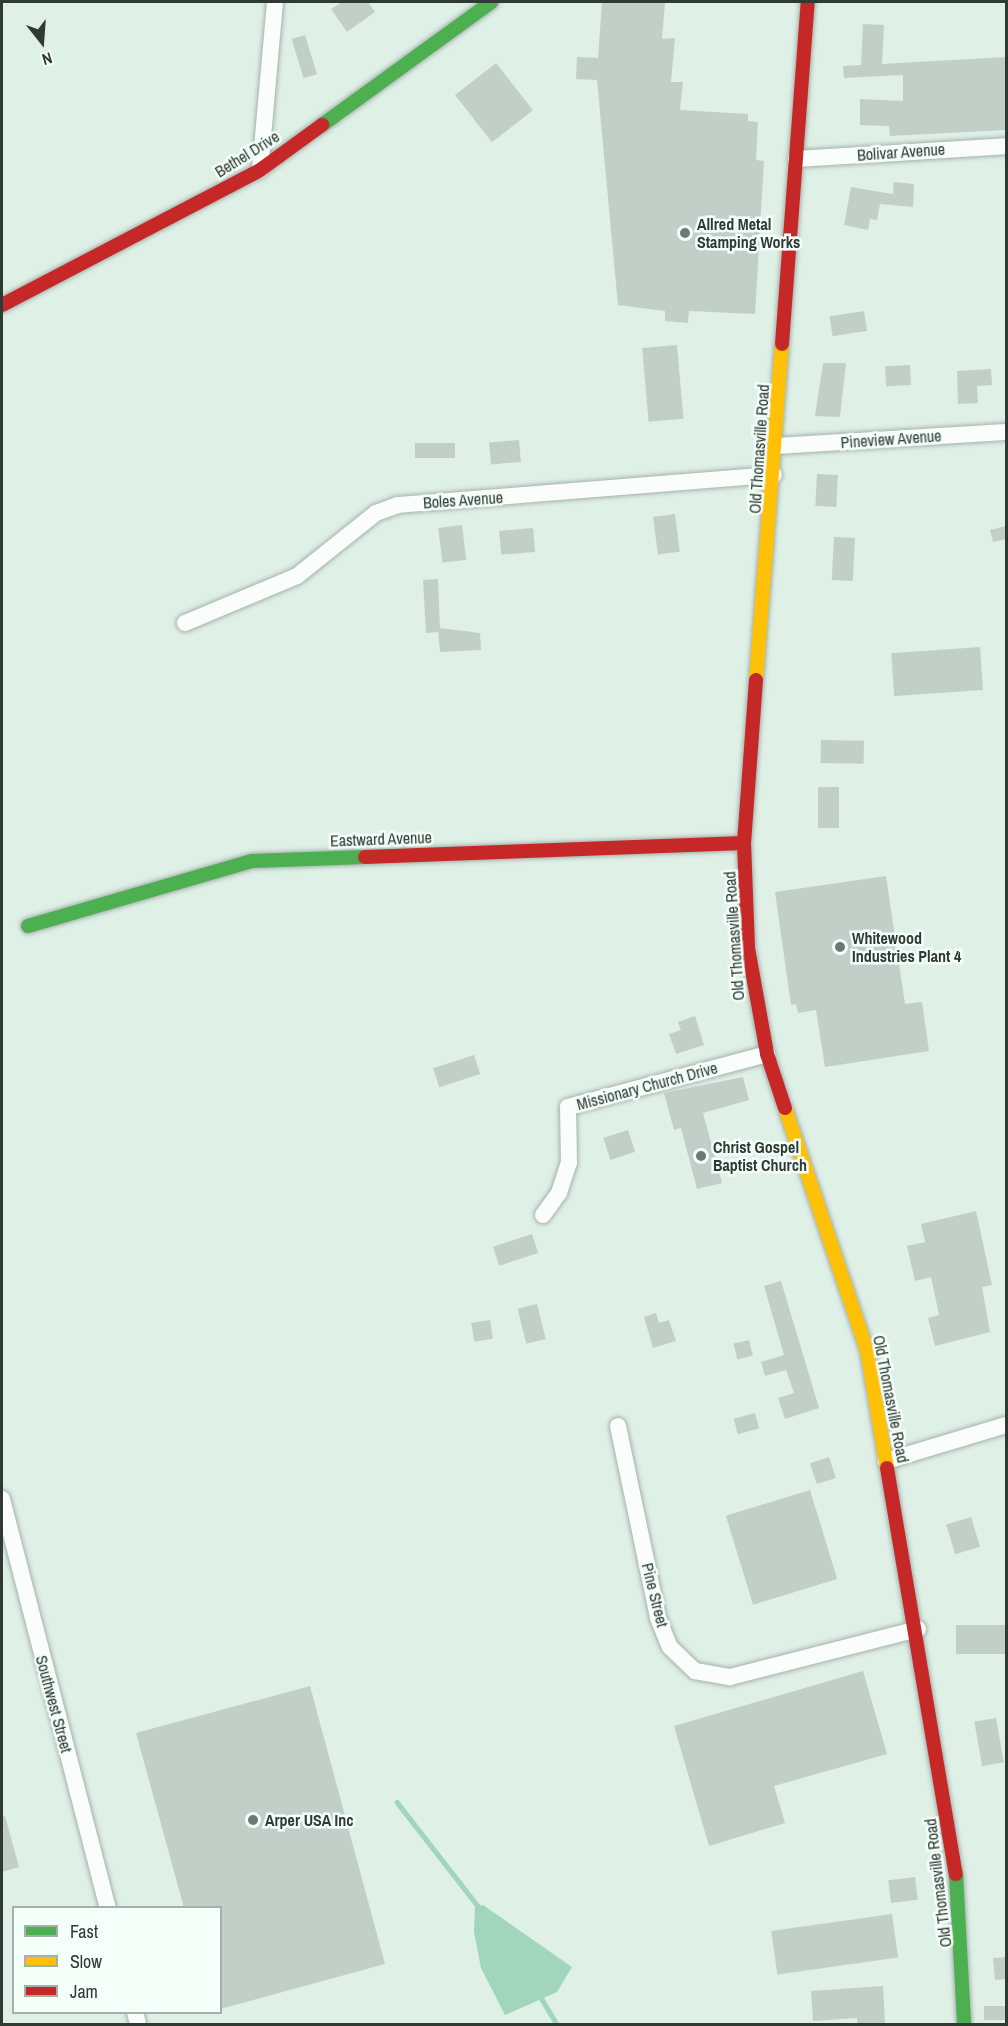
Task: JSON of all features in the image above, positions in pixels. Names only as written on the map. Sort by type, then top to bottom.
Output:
[{"type":"street","points":[[260,170],[275,2]]},
{"type":"street","name":"Bethel Drive","points":[[2,305],[260,170],[491,2]]},
{"type":"street","name":"Old Thomasville Road","points":[[808,2],[774,475],[744,843],[751,980],[767,1054],[867,1350],[918,1629],[956,1874],[964,2025]]},
{"type":"street","name":"Bolivar Avenue","points":[[796,159],[1006,146]]},
{"type":"street","name":"Pineview Avenue","points":[[776,446],[1006,432]]},
{"type":"street","name":"Boles Avenue","points":[[185,622],[297,576],[375,513],[398,505],[774,475]]},
{"type":"street","name":"Eastward Avenue","points":[[28,926],[252,861],[744,843]]},
{"type":"street","name":"Missionary Church Drive","points":[[543,1215],[559,1194],[569,1163],[568,1107],[767,1054]]},
{"type":"street","points":[[886,1461],[1006,1425]]},
{"type":"street","name":"Pine Street","points":[[618,1426],[658,1618],[670,1647],[695,1671],[730,1677],[918,1629]]},
{"type":"street","name":"Southwest Street","points":[[2,1499],[107,1906]]},
{"type":"shaded area","points":[[483,1905],[572,1967],[557,1992],[505,2015],[481,1968],[474,1932],[475,1907]]},
{"type":"building","points":[[342,2],[368,2],[375,12],[347,32],[331,9]]},
{"type":"building","name":"Allred Metal Stamping Works","points":[[602,2],[665,2],[662,39],[675,38],[671,82],[683,82],[680,110],[748,114],[748,121],[758,122],[756,160],[764,161],[755,314],[689,311],[688,323],[665,321],[665,311],[618,305],[597,80],[576,79],[577,57],[598,58]]},
{"type":"building","points":[[863,24],[884,25],[882,64],[1006,57],[1006,130],[890,136],[889,126],[860,125],[860,99],[903,101],[903,75],[844,78],[843,66],[861,65]]},
{"type":"building","points":[[305,35],[317,74],[304,78],[292,39]]},
{"type":"building","points":[[496,63],[533,110],[492,142],[455,95]]},
{"type":"building","points":[[894,182],[914,184],[913,207],[880,204],[877,220],[870,219],[868,230],[844,225],[851,187],[893,194]]},
{"type":"building","points":[[864,311],[867,331],[833,336],[829,316]]},
{"type":"building","points":[[677,345],[683,419],[649,422],[642,348]]},
{"type":"building","points":[[823,363],[846,363],[840,417],[815,416]]},
{"type":"building","points":[[910,365],[911,385],[886,386],[885,366]]},
{"type":"building","points":[[991,369],[992,385],[977,386],[978,403],[958,404],[957,371]]},
{"type":"building","points":[[519,440],[521,462],[491,465],[489,443]]},
{"type":"building","points":[[415,443],[455,443],[455,458],[415,458]]},
{"type":"building","points":[[817,474],[838,475],[836,507],[815,506]]},
{"type":"building","points":[[675,514],[680,552],[658,554],[653,517]]},
{"type":"building","points":[[462,525],[466,560],[442,563],[438,528]]},
{"type":"building","points":[[1006,526],[1006,539],[993,542],[990,530]]},
{"type":"building","points":[[533,528],[535,552],[501,555],[499,531]]},
{"type":"building","points":[[834,537],[855,538],[853,581],[832,580]]},
{"type":"building","points":[[438,579],[440,628],[480,633],[481,650],[440,652],[438,632],[426,633],[423,580]]},
{"type":"building","points":[[980,647],[983,690],[894,696],[891,653]]},
{"type":"building","points":[[821,740],[864,741],[864,764],[821,763]]},
{"type":"building","points":[[818,787],[839,787],[839,828],[818,828]]},
{"type":"building","name":"Whitewood Industries Plant 4","points":[[886,876],[905,1004],[922,1002],[929,1051],[825,1067],[816,1010],[798,1013],[796,1004],[791,1005],[775,892]]},
{"type":"building","points":[[695,1016],[704,1045],[676,1054],[669,1034],[681,1030],[678,1022]]},
{"type":"building","points":[[474,1055],[480,1074],[439,1087],[433,1068]]},
{"type":"building","name":"Christ Gospel Baptist Church","points":[[743,1077],[749,1100],[703,1113],[722,1183],[697,1189],[681,1128],[674,1130],[664,1093]]},
{"type":"building","points":[[628,1130],[635,1152],[610,1160],[603,1138]]},
{"type":"building","points":[[976,1211],[992,1285],[982,1287],[990,1332],[935,1346],[928,1318],[939,1315],[931,1277],[915,1281],[907,1246],[925,1242],[921,1224]]},
{"type":"building","points":[[532,1234],[538,1253],[499,1266],[493,1247]]},
{"type":"building","points":[[781,1281],[819,1408],[785,1419],[778,1398],[794,1393],[786,1370],[765,1376],[761,1362],[784,1355],[764,1286]]},
{"type":"building","points":[[537,1304],[546,1339],[526,1344],[518,1309]]},
{"type":"building","points":[[656,1313],[659,1323],[669,1320],[676,1341],[653,1348],[644,1317]]},
{"type":"building","points":[[490,1320],[493,1339],[474,1342],[471,1323]]},
{"type":"building","points":[[749,1340],[753,1356],[737,1359],[733,1344]]},
{"type":"building","points":[[755,1413],[759,1428],[738,1434],[734,1419]]},
{"type":"building","points":[[829,1457],[836,1478],[817,1484],[810,1463]]},
{"type":"building","points":[[810,1490],[837,1579],[753,1605],[726,1516]]},
{"type":"building","points":[[971,1517],[980,1547],[955,1554],[946,1525]]},
{"type":"building","points":[[956,1625],[1006,1625],[1006,1654],[956,1654]]},
{"type":"building","points":[[863,1671],[887,1754],[774,1786],[785,1823],[709,1846],[674,1726]]},
{"type":"building","name":"Arper USA Inc","points":[[310,1686],[385,1964],[222,2008],[222,1906],[183,1906],[136,1733]]},
{"type":"building","points":[[996,1718],[1004,1762],[982,1766],[974,1722]]},
{"type":"building","points":[[5,1816],[19,1867],[2,1872],[2,1817]]},
{"type":"building","points":[[915,1877],[918,1900],[891,1903],[888,1880]]},
{"type":"building","points":[[892,1914],[898,1958],[777,1975],[771,1931]]},
{"type":"building","points":[[1006,1957],[1006,1979],[995,1980],[993,1958]]},
{"type":"building","points":[[883,1986],[885,2025],[857,2025],[857,2018],[813,2021],[811,1991]]},
{"type":"building","points":[[984,2006],[1006,2006],[1006,2020],[984,2020]]},
{"type":"waterway","points":[[397,1802],[481,1910]]},
{"type":"waterway","points":[[540,1996],[557,2024]]},
{"type":"traffic: fast","points":[[322,125],[491,2]]},
{"type":"traffic: fast","points":[[28,926],[252,861],[365,857]]},
{"type":"traffic: fast","points":[[956,1874],[964,2024]]},
{"type":"traffic: slow","points":[[756,680],[782,344]]},
{"type":"traffic: slow","points":[[785,1108],[867,1350],[887,1468]]},
{"type":"traffic: jam","points":[[782,344],[808,2]]},
{"type":"traffic: jam","points":[[2,305],[260,170],[322,125]]},
{"type":"traffic: jam","points":[[756,680],[744,843],[748,948],[767,1054],[785,1108]]},
{"type":"traffic: jam","points":[[365,857],[744,843]]},
{"type":"traffic: jam","points":[[887,1468],[956,1874]]},
{"type":"place","name":"Allred Metal Stamping Works","points":[[685,233]]},
{"type":"place","name":"Whitewood Industries Plant 4","points":[[840,947]]},
{"type":"place","name":"Christ Gospel Baptist Church","points":[[701,1156]]},
{"type":"place","name":"Arper USA Inc","points":[[253,1820]]}]
